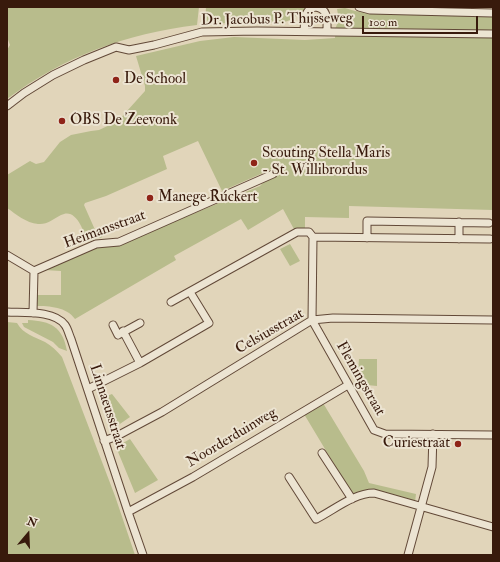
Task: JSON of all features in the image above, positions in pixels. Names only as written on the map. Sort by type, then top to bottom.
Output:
[{"type":"street","points":[[304,31],[305,16],[307,12],[315,7],[324,8],[326,14],[327,32]]},
{"type":"street","points":[[358,7],[370,10],[493,13]]},
{"type":"street","name":"Dr. Jacobus P. Thijsseweg","points":[[7,106],[24,93],[53,75],[116,47],[129,50],[202,32],[304,31],[493,34]]},
{"type":"street","name":"Heimansstraat","points":[[34,271],[96,244],[119,242],[273,174]]},
{"type":"street","points":[[367,238],[367,221],[489,223]]},
{"type":"street","points":[[459,222],[459,239]]},
{"type":"street","points":[[171,302],[297,232],[309,232],[313,238],[312,320]]},
{"type":"street","points":[[313,238],[490,239]]},
{"type":"street","points":[[7,255],[34,271],[33,313]]},
{"type":"street","points":[[88,389],[140,363],[208,323],[190,292]]},
{"type":"street","name":"Linnaeusstraat","points":[[7,312],[48,314],[57,318],[64,324],[71,339],[143,555]]},
{"type":"street","name":"Celsiusstraat","points":[[104,441],[117,436],[162,412],[312,320],[333,318],[493,320]]},
{"type":"street","name":"Flemingstraat","points":[[312,320],[374,430],[385,434],[493,435]]},
{"type":"street","points":[[112,325],[118,335],[140,323]]},
{"type":"street","points":[[123,332],[140,363]]},
{"type":"street","name":"Noorderduinweg","points":[[128,512],[193,477],[348,385]]},
{"type":"street","points":[[408,555],[432,467],[433,434]]},
{"type":"street","points":[[322,453],[352,499]]},
{"type":"street","points":[[289,477],[316,519],[365,493],[374,493],[493,527]]},
{"type":"green space","points":[[7,7],[199,7],[197,25],[145,34],[97,49],[51,71],[7,99],[7,50],[10,45],[7,37]]},
{"type":"green space","points":[[206,7],[310,7],[290,20],[282,23],[253,22],[205,24]]},
{"type":"green space","points":[[345,8],[372,13],[493,16],[493,210],[349,206],[349,218],[305,217],[305,231],[295,231],[283,209],[248,230],[241,219],[174,256],[176,260],[75,319],[72,315],[57,308],[36,306],[36,295],[61,295],[61,271],[44,270],[97,247],[113,247],[260,186],[273,172],[272,169],[222,191],[198,141],[163,156],[167,169],[106,196],[85,203],[84,205],[96,232],[102,231],[104,234],[101,238],[87,242],[78,221],[71,214],[66,213],[47,223],[38,224],[25,220],[7,208],[7,175],[30,161],[36,164],[44,162],[60,142],[71,135],[99,130],[118,121],[145,91],[145,86],[136,56],[200,41],[234,37],[305,40],[335,38],[335,29],[339,20],[337,9]]},
{"type":"green space","points":[[290,244],[300,261],[290,266],[280,249]]},
{"type":"green space","points":[[28,320],[43,322],[55,327],[62,336],[67,351],[59,348],[53,342],[24,327],[22,323],[28,323]]},
{"type":"green space","points":[[7,322],[17,323],[22,330],[48,344],[62,357],[115,496],[135,555],[7,555]]},
{"type":"green space","points":[[359,359],[377,359],[377,386],[367,385],[358,372]]},
{"type":"green space","points":[[112,394],[130,417],[114,428],[102,398]]},
{"type":"green space","points":[[323,403],[364,471],[369,483],[416,494],[415,502],[372,490],[354,495],[352,494],[304,414]]},
{"type":"green space","points":[[130,439],[158,480],[135,493],[116,447]]},
{"type":"place","name":"De School","points":[[116,80]]},
{"type":"place","name":"OBS De Zeevonk","points":[[62,121]]},
{"type":"place","name":"Scouting Stella Maris - St. Willibrordus","points":[[254,163]]},
{"type":"place","name":"Manege Rúckert","points":[[150,198]]},
{"type":"place","name":"Curiestraat","points":[[458,444]]}]
